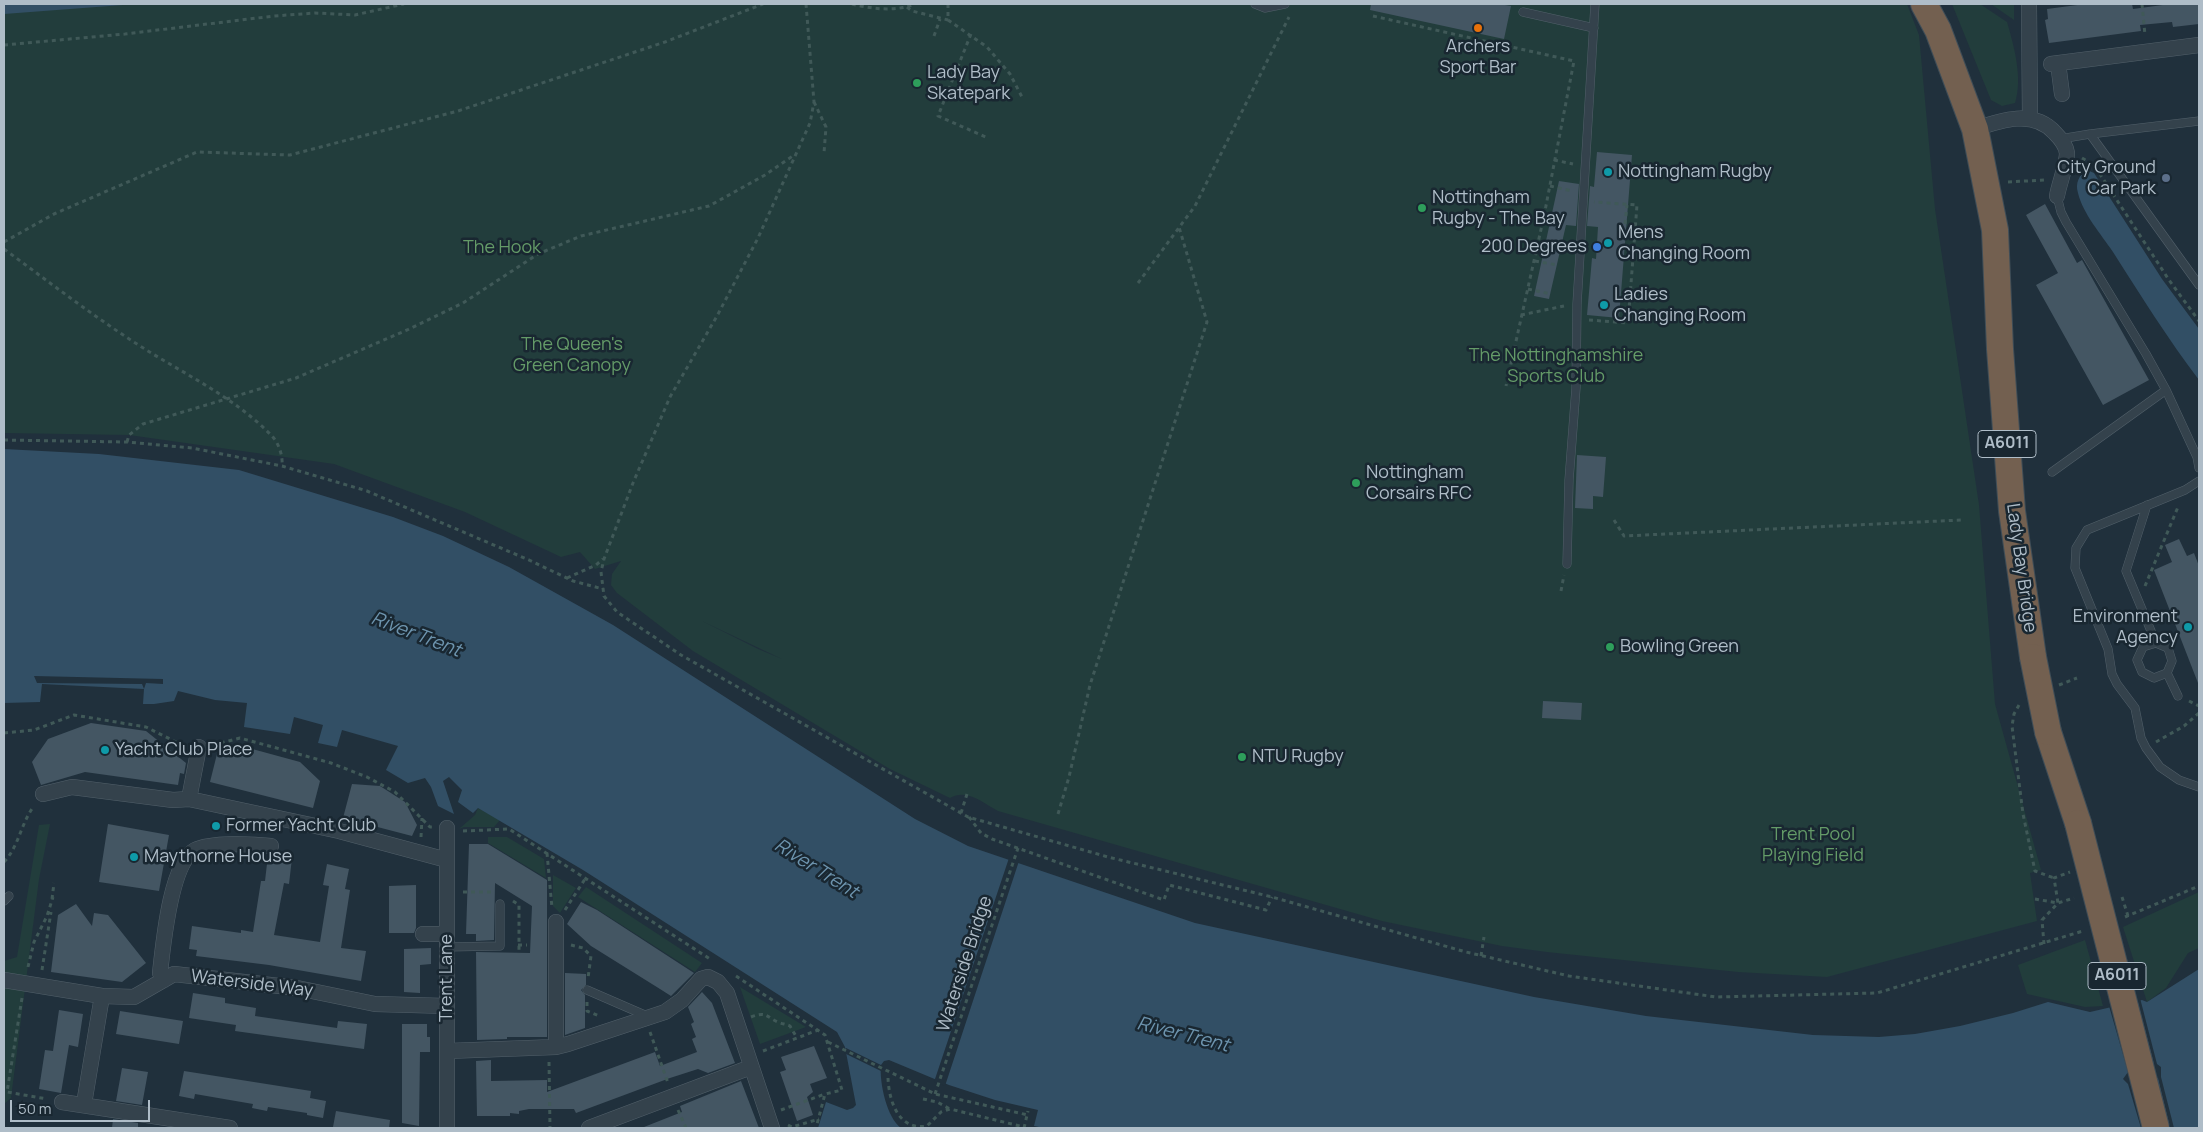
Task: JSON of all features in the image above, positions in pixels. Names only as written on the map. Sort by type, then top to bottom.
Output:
[{"type":"highway","name":"Lady Bay Bridge","points":[[1924,4],[1938,30],[1975,129],[1995,230],[2000,349],[2012,511],[2034,657],[2048,732],[2078,824],[2156,1128]]},
{"type":"street","points":[[2029,4],[2030,119]]},
{"type":"street","points":[[2062,94],[2054,63],[2199,46]]},
{"type":"street","points":[[1975,129],[2009,119],[2030,119],[2049,126],[2060,139],[2067,153],[2057,196]]},
{"type":"street","points":[[189,799],[204,746]]},
{"type":"street","points":[[44,794],[72,787],[173,800],[189,799],[339,831],[447,860]]},
{"type":"street","name":"Trent Lane","points":[[447,828],[447,1128]]},
{"type":"street","points":[[164,980],[160,973],[166,922],[183,862],[191,852],[205,847],[246,844],[271,846]]},
{"type":"street","points":[[552,1047],[556,919]]},
{"type":"street","points":[[423,934],[447,941]]},
{"type":"street","name":"Waterside Way","points":[[4,980],[102,996],[134,997],[174,974],[297,988],[375,1004],[447,1006]]},
{"type":"street","points":[[447,1051],[552,1047],[673,1007],[700,979],[711,978],[718,982],[727,993],[770,1121]]},
{"type":"street","points":[[84,1104],[102,996]]},
{"type":"street","points":[[589,1128],[604,1125],[750,1062]]},
{"type":"street","points":[[62,1102],[230,1128]]},
{"type":"lane","points":[[1255,4],[1265,8],[1286,7]]},
{"type":"lane","points":[[1567,564],[1577,319],[1595,4]]},
{"type":"lane","points":[[1523,12],[1594,28]]},
{"type":"lane","points":[[2060,139],[2199,121]]},
{"type":"lane","points":[[2090,134],[2199,285]]},
{"type":"lane","points":[[2057,196],[2064,217],[2166,390],[2197,457],[2199,468]]},
{"type":"lane","points":[[2052,472],[2166,390]]},
{"type":"lane","points":[[2199,481],[2185,490],[2088,530],[2076,548],[2074,559],[2075,568],[2108,649],[2112,674],[2135,708],[2141,738],[2146,748],[2160,767],[2179,780],[2199,787]]},
{"type":"lane","points":[[2147,505],[2126,571],[2156,643]]},
{"type":"lane","points":[[2156,643],[2168,648],[2172,661],[2167,673],[2154,678],[2142,672],[2138,660],[2143,648],[2156,643]]},
{"type":"lane","points":[[2167,673],[2178,696]]},
{"type":"lane","points":[[447,941],[500,946],[500,904]]},
{"type":"lane","points":[[587,990],[647,1017]]},
{"type":"path","points":[[4,45],[125,34],[274,16],[314,13],[355,15],[404,4]]},
{"type":"path","points":[[4,242],[54,214],[197,152],[290,155],[449,113],[665,42],[763,4]]},
{"type":"path","points":[[806,4],[814,102],[810,123],[758,238],[718,316],[670,398],[634,482],[604,559],[601,572],[604,596],[616,612],[681,655],[968,817],[1108,857],[1272,897],[1480,956],[1569,976],[1716,997],[1877,993],[2038,946]]},
{"type":"path","points":[[852,4],[870,8],[906,7],[915,4]]},
{"type":"path","points":[[948,4],[948,20]]},
{"type":"path","points":[[2142,4],[2145,52]]},
{"type":"path","points":[[906,7],[912,12],[948,20],[987,47],[999,60],[1022,97]]},
{"type":"path","points":[[1138,283],[1195,206],[1290,15],[1286,7]]},
{"type":"path","points":[[1373,16],[1574,61],[1535,261],[1506,386]]},
{"type":"path","points":[[934,36],[940,18]]},
{"type":"path","points":[[970,35],[938,116],[988,138]]},
{"type":"path","points":[[814,102],[826,127],[824,153]]},
{"type":"path","points":[[127,442],[129,435],[143,424],[296,378],[407,330],[463,303],[538,254],[582,236],[709,206],[765,175],[795,154]]},
{"type":"path","points":[[2078,158],[2094,165],[2169,280],[2199,321]]},
{"type":"path","points":[[1554,160],[1586,167]]},
{"type":"path","points":[[2004,183],[2060,179]]},
{"type":"path","points":[[1550,186],[1573,191]]},
{"type":"path","points":[[1577,319],[1628,323],[1637,205],[1584,201]]},
{"type":"path","points":[[1626,224],[1627,204]]},
{"type":"path","points":[[1544,216],[1567,221]]},
{"type":"path","points":[[1058,814],[1069,777],[1090,685],[1207,322],[1179,227]]},
{"type":"path","points":[[4,249],[120,333],[179,371],[216,391],[272,436],[283,456],[282,466]]},
{"type":"path","points":[[1535,261],[1557,265]]},
{"type":"path","points":[[1528,289],[1550,294]]},
{"type":"path","points":[[1521,315],[1578,304]]},
{"type":"path","points":[[4,440],[127,442],[192,448],[282,466],[366,492],[567,578],[602,589]]},
{"type":"path","points":[[2139,602],[2185,490]]},
{"type":"path","points":[[1614,520],[1624,536],[1961,520]]},
{"type":"path","points":[[567,578],[596,565],[604,559]]},
{"type":"path","points":[[2050,688],[2077,678]]},
{"type":"path","points":[[2023,699],[2014,714],[2012,726],[2023,814],[2035,871],[2054,878],[2078,870]]},
{"type":"path","points":[[2146,748],[2174,732],[2199,713]]},
{"type":"path","points":[[4,733],[34,730],[74,715],[146,727],[183,746]]},
{"type":"path","points":[[204,746],[240,738],[331,763],[366,777],[395,792],[431,824]]},
{"type":"path","points":[[961,813],[967,794]]},
{"type":"path","points":[[968,817],[981,833],[1164,900],[1169,886],[1266,910],[1272,897]]},
{"type":"path","points":[[4,862],[14,849],[26,821]]},
{"type":"path","points":[[447,828],[463,831],[509,829],[710,959]]},
{"type":"path","name":"Waterside Bridge","points":[[935,1094],[1018,848]]},
{"type":"path","points":[[547,853],[550,899],[556,919],[562,916],[585,879]]},
{"type":"path","points":[[2044,944],[2042,920],[2058,903],[2054,878]]},
{"type":"path","points":[[42,975],[54,883]]},
{"type":"path","points":[[2128,916],[2199,886]]},
{"type":"path","points":[[53,897],[47,916],[34,942],[24,984],[7,1092],[62,1102]]},
{"type":"path","points":[[1480,956],[1484,937]]},
{"type":"path","points":[[729,971],[825,1035],[842,1090],[826,1094],[770,1121]]},
{"type":"path","points":[[748,1018],[760,1014],[768,1015],[777,1022],[790,1026],[797,1038]]},
{"type":"path","points":[[647,1017],[673,1096]]},
{"type":"path","points":[[750,1062],[797,1038],[818,1030]]},
{"type":"path","points":[[827,1042],[935,1094],[1028,1113],[1024,1128],[950,1109],[937,1102],[923,1099]]},
{"type":"path","points":[[550,1128],[552,1047]]},
{"type":"path","points":[[888,1078],[892,1102],[901,1120],[906,1123],[915,1126],[927,1126],[941,1112],[950,1109]]},
{"type":"path","points":[[816,1128],[826,1094]]},
{"type":"green space","points":[[4,4],[1907,4],[1919,35],[1935,209],[1979,505],[1995,704],[2041,870],[2030,873],[2037,921],[1827,977],[1738,972],[1547,952],[1502,946],[1382,921],[998,811],[969,796],[956,795],[950,798],[890,769],[693,651],[617,593],[611,585],[612,574],[621,561],[595,569],[580,552],[561,557],[465,512],[334,464],[129,435],[4,433]],"holes":[[[702,621],[782,659],[758,649]]]},
{"type":"green space","points":[[1952,4],[1980,4],[2007,22],[2018,73],[2015,103],[2002,106],[1991,100]]},
{"type":"green space","points":[[1991,4],[2014,4],[2014,20]]},
{"type":"green space","points":[[478,808],[500,820],[494,827],[464,827],[459,829],[475,815]]},
{"type":"green space","points":[[50,824],[39,879],[11,1098],[4,1104],[4,961],[17,957],[39,825]]},
{"type":"green space","points":[[488,837],[507,837],[544,859],[546,878],[488,843]]},
{"type":"green space","points":[[553,875],[576,888],[560,913],[553,906]]},
{"type":"green space","points":[[586,887],[702,963],[695,972],[578,897]]},
{"type":"green space","points":[[2199,892],[2199,948],[2188,953],[2166,988],[2147,1002],[2123,927]]},
{"type":"green space","points":[[2085,940],[2103,1006],[2085,1007],[2027,994],[2018,965]]},
{"type":"green space","points":[[740,987],[806,1027],[760,1044]]},
{"type":"water","points":[[4,4],[136,4],[4,14]]},
{"type":"water","points":[[2087,170],[2094,173],[2162,279],[2199,329],[2199,380],[2084,209],[2080,201],[2077,183],[2082,174]]},
{"type":"water","name":"River Trent","points":[[4,449],[99,454],[239,470],[393,517],[443,536],[509,567],[613,625],[915,819],[968,846],[1195,923],[1534,997],[1646,1016],[1813,1035],[1879,1037],[1915,1034],[1960,1026],[2048,1002],[2090,1012],[2142,1000],[2147,1002],[2199,969],[2199,1128],[1044,1128],[1034,1126],[1038,1110],[995,1100],[949,1085],[889,1060],[884,1061],[881,1065],[881,1081],[888,1108],[901,1128],[818,1128],[826,1102],[847,1110],[856,1105],[845,1047],[837,1032],[583,870],[478,808],[473,813],[458,802],[462,790],[449,777],[443,781],[454,814],[438,806],[431,787],[425,778],[408,783],[386,770],[398,746],[342,730],[337,747],[318,743],[323,725],[294,717],[290,734],[244,727],[247,703],[215,700],[178,691],[174,701],[143,704],[144,689],[42,684],[40,702],[4,703]]},
{"type":"pier","points":[[34,676],[163,679],[163,684],[146,683],[144,689],[142,684],[37,683]]},
{"type":"pier","points":[[1009,858],[1019,861],[945,1086],[934,1082]]},
{"type":"pier","points":[[2140,998],[2157,1064],[2161,1067],[2161,1077],[2174,1128],[2170,1128],[2158,1078],[2156,1079],[2168,1128],[2141,1128],[2128,1084],[2123,1079],[2128,1072],[2109,1006],[2134,1000],[2151,1066],[2154,1064],[2137,999]]},
{"type":"pier","points":[[846,1048],[883,1066],[883,1072],[844,1053]]},
{"type":"building","name":"Archers Sport Bar","points":[[1371,4],[1499,4],[1511,6],[1504,39],[1370,10]]},
{"type":"building","points":[[2085,4],[2132,4],[2133,9],[2170,4],[2198,4],[2199,24],[2173,27],[2172,22],[2140,25],[2141,31],[2049,43],[2045,20],[2048,19],[2047,9]]},
{"type":"building","points":[[1597,152],[1632,155],[1619,318],[1587,315],[1592,258],[1596,259],[1598,227],[1587,226],[1590,186],[1594,187]]},
{"type":"building","points":[[1559,181],[1579,184],[1576,226],[1566,225],[1549,299],[1534,296]]},
{"type":"building","points":[[2045,204],[2077,263],[2082,260],[2149,380],[2103,405],[2036,285],[2058,273],[2026,215]]},
{"type":"building","points":[[1577,455],[1606,457],[1603,497],[1593,496],[1593,509],[1575,508]]},
{"type":"building","name":"Environment Agency","points":[[2179,539],[2187,556],[2194,553],[2199,566],[2198,683],[2154,570],[2172,562],[2165,545]]},
{"type":"building","points":[[1543,701],[1582,703],[1581,720],[1542,718]]},
{"type":"building","name":"Yacht Club Place","points":[[91,723],[146,731],[186,763],[184,774],[180,773],[178,785],[85,772],[41,785],[32,762],[48,739]]},
{"type":"building","name":"Yacht Club Place","points":[[245,747],[300,762],[320,781],[313,808],[210,782],[217,754]]},
{"type":"building","points":[[352,784],[380,786],[405,802],[417,825],[412,836],[343,818]]},
{"type":"building","name":"Maythorne House","points":[[108,824],[169,835],[159,891],[99,882]]},
{"type":"building","points":[[469,844],[488,844],[547,880],[547,1037],[507,1037],[507,1039],[477,1040],[476,952],[530,953],[532,906],[495,883],[494,940],[476,941],[476,934],[466,934]]},
{"type":"building","points":[[268,855],[292,858],[289,884],[284,883],[274,935],[320,942],[329,886],[323,885],[327,864],[349,869],[345,889],[350,890],[341,948],[366,951],[361,981],[269,965],[196,956],[197,950],[189,949],[192,926],[241,933],[241,930],[253,932],[261,881],[265,881]]},
{"type":"building","points":[[416,885],[416,928],[414,933],[389,933],[389,886]]},
{"type":"building","points":[[581,902],[597,910],[694,973],[671,996],[591,946],[567,924]]},
{"type":"building","points":[[76,904],[92,926],[94,913],[108,915],[146,963],[122,982],[51,972],[58,915]]},
{"type":"building","points":[[431,948],[431,964],[420,965],[420,993],[404,992],[404,949]]},
{"type":"building","points":[[565,973],[586,974],[586,985],[581,990],[585,995],[585,1028],[565,1035]]},
{"type":"building","points":[[702,992],[712,1003],[735,1063],[708,1073],[698,1069],[576,1113],[574,1109],[529,1109],[519,1111],[519,1114],[510,1113],[510,1116],[477,1116],[476,1061],[491,1060],[491,1081],[547,1080],[547,1092],[655,1052],[660,1066],[697,1052],[692,1039],[696,1037],[691,1024],[694,1022],[688,1007]]},
{"type":"building","points":[[193,993],[225,998],[225,1003],[256,1008],[255,1016],[337,1028],[338,1021],[367,1024],[364,1049],[235,1031],[236,1025],[189,1018]]},
{"type":"building","points":[[59,1010],[83,1014],[78,1047],[69,1045],[61,1093],[39,1089],[45,1050],[53,1051]]},
{"type":"building","points":[[120,1011],[183,1021],[179,1044],[116,1034]]},
{"type":"building","points":[[402,1024],[427,1024],[427,1037],[430,1037],[430,1052],[420,1052],[419,1126],[402,1123]]},
{"type":"building","points":[[814,1046],[827,1078],[810,1084],[813,1092],[807,1097],[813,1115],[797,1121],[780,1072],[786,1070],[781,1057]]},
{"type":"building","points":[[122,1068],[148,1072],[142,1105],[116,1101]]},
{"type":"building","points":[[184,1071],[311,1091],[310,1098],[326,1101],[323,1118],[307,1115],[307,1113],[268,1107],[267,1111],[252,1108],[253,1104],[195,1094],[194,1099],[179,1096]]},
{"type":"building","points":[[741,1081],[759,1128],[644,1128],[682,1112],[680,1106]]},
{"type":"building","points":[[336,1111],[390,1120],[389,1128],[333,1127]]},
{"type":"building","points":[[113,1119],[138,1123],[138,1128],[112,1128]]},
{"type":"place","name":"Archers Sport Bar","points":[[1478,28]]},
{"type":"place","name":"Lady Bay Skatepark","points":[[917,83]]},
{"type":"place","name":"Nottingham Rugby","points":[[1608,172]]},
{"type":"place","name":"City Ground Car Park","points":[[2166,178]]},
{"type":"place","name":"Nottingham Rugby - The Bay","points":[[1422,208]]},
{"type":"place","name":"Mens Changing Room","points":[[1608,243]]},
{"type":"place","name":"200 Degrees","points":[[1597,247]]},
{"type":"place","name":"Ladies Changing Room","points":[[1604,305]]},
{"type":"place","name":"Nottingham Corsairs RFC","points":[[1356,483]]},
{"type":"place","name":"Environment Agency","points":[[2188,627]]},
{"type":"place","name":"Bowling Green","points":[[1610,647]]},
{"type":"place","name":"Yacht Club Place","points":[[105,750]]},
{"type":"place","name":"NTU Rugby","points":[[1242,757]]},
{"type":"place","name":"Former Yacht Club","points":[[216,826]]},
{"type":"place","name":"Maythorne House","points":[[134,857]]},
{"type":"park label","name":"The Hook","points":[[502,248]]},
{"type":"park label","name":"The Queen's Green Canopy","points":[[572,355]]},
{"type":"park label","name":"The Nottinghamshire Sports Club","points":[[1556,366]]},
{"type":"park label","name":"Trent Pool Playing Field","points":[[1813,845]]}]
